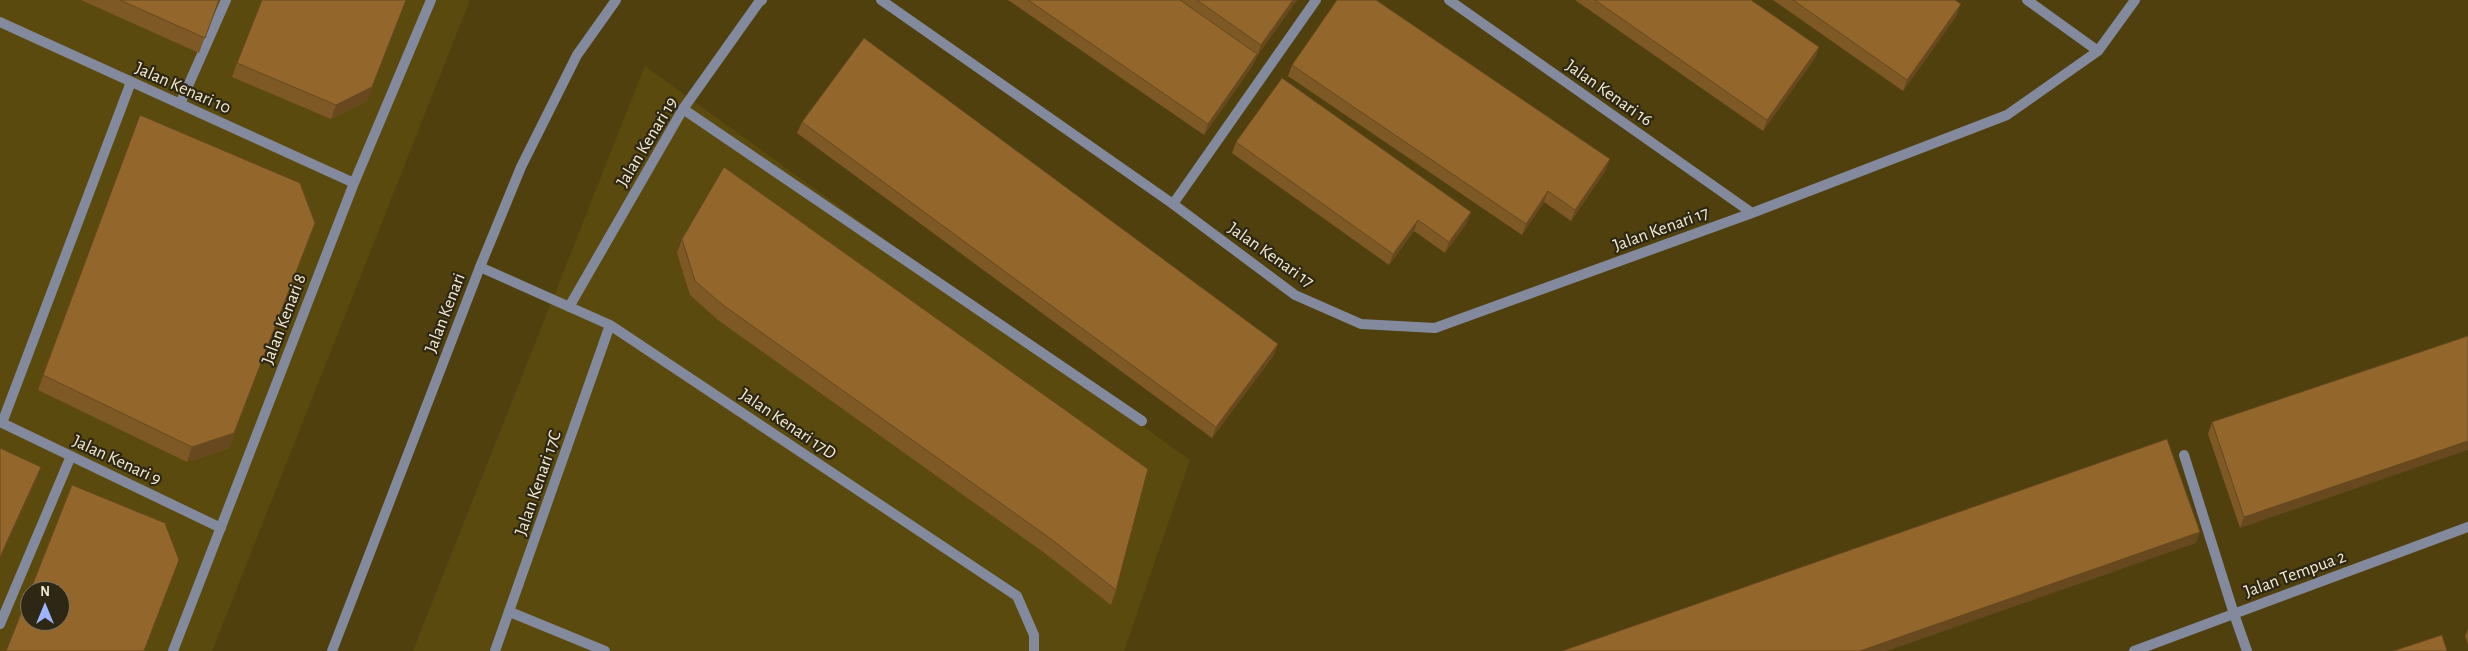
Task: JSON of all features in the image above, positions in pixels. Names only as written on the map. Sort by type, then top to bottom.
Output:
[{"type":"street","points":[[180,104],[226,0]]},
{"type":"street","name":"Jalan Kenari 8","points":[[173,651],[354,183],[431,0]]},
{"type":"street","name":"Jalan Kenari","points":[[332,651],[480,267],[521,167],[577,55],[616,0]]},
{"type":"street","name":"Jalan Kenari 19","points":[[569,307],[684,109],[762,0]]},
{"type":"street","name":"Jalan Kenari 17","points":[[881,0],[1173,204],[1295,296],[1361,324],[1434,328],[1752,213],[2007,115],[2098,51],[2136,0]]},
{"type":"street","points":[[1173,204],[1316,0]]},
{"type":"street","name":"Jalan Kenari 16","points":[[1448,0],[1752,213]]},
{"type":"street","points":[[2027,0],[2098,51]]},
{"type":"street","name":"Jalan Kenari 10","points":[[0,22],[354,183]]},
{"type":"street","points":[[1,422],[131,82]]},
{"type":"street","points":[[684,109],[1142,421]]},
{"type":"street","name":"Jalan Kenari 17D","points":[[480,267],[610,326],[1017,596],[1034,635],[1034,651]]},
{"type":"street","name":"Jalan Kenari 17C","points":[[495,651],[610,326]]},
{"type":"street","name":"Jalan Kenari 9","points":[[1,422],[221,528]]},
{"type":"street","points":[[2184,455],[2247,651]]},
{"type":"street","points":[[0,624],[71,456]]},
{"type":"street","name":"Jalan Tempua 2","points":[[2134,651],[2468,527]]},
{"type":"street","points":[[510,612],[605,651]]},
{"type":"shaded area","points":[[0,0],[470,0],[212,651],[0,651]]},
{"type":"shaded area","points":[[645,66],[1190,460],[1124,651],[413,651]]},
{"type":"building","points":[[120,0],[219,0],[205,38]]},
{"type":"building","points":[[262,0],[406,0],[372,87],[336,105],[237,63]]},
{"type":"building","points":[[1028,0],[1180,0],[1257,54],[1208,124]]},
{"type":"building","points":[[1197,0],[1293,0],[1261,45]]},
{"type":"building","points":[[1337,0],[1376,0],[1610,159],[1575,210],[1548,191],[1526,224],[1292,65]]},
{"type":"building","points":[[1595,0],[1751,0],[1819,47],[1767,120]]},
{"type":"building","points":[[1793,0],[1955,0],[1961,4],[1907,80]]},
{"type":"building","points":[[864,38],[1278,344],[1216,427],[802,122]]},
{"type":"building","points":[[1282,78],[1471,212],[1449,242],[1418,220],[1393,254],[1236,142]]},
{"type":"building","points":[[140,115],[300,183],[315,223],[234,433],[192,447],[43,375]]},
{"type":"building","points":[[724,167],[1148,469],[1116,590],[1051,539],[723,305],[695,281],[682,239]]},
{"type":"building","points":[[2468,336],[2468,441],[2244,517],[2212,422]]},
{"type":"building","points":[[2167,439],[2200,532],[1860,651],[1562,651]]},
{"type":"building","points":[[0,448],[41,467],[0,557]]},
{"type":"building","points":[[72,485],[165,523],[179,560],[144,651],[6,651],[20,616],[20,631],[70,631],[70,581],[34,581]]},
{"type":"building","points":[[2442,635],[2447,651],[2393,651]]}]
